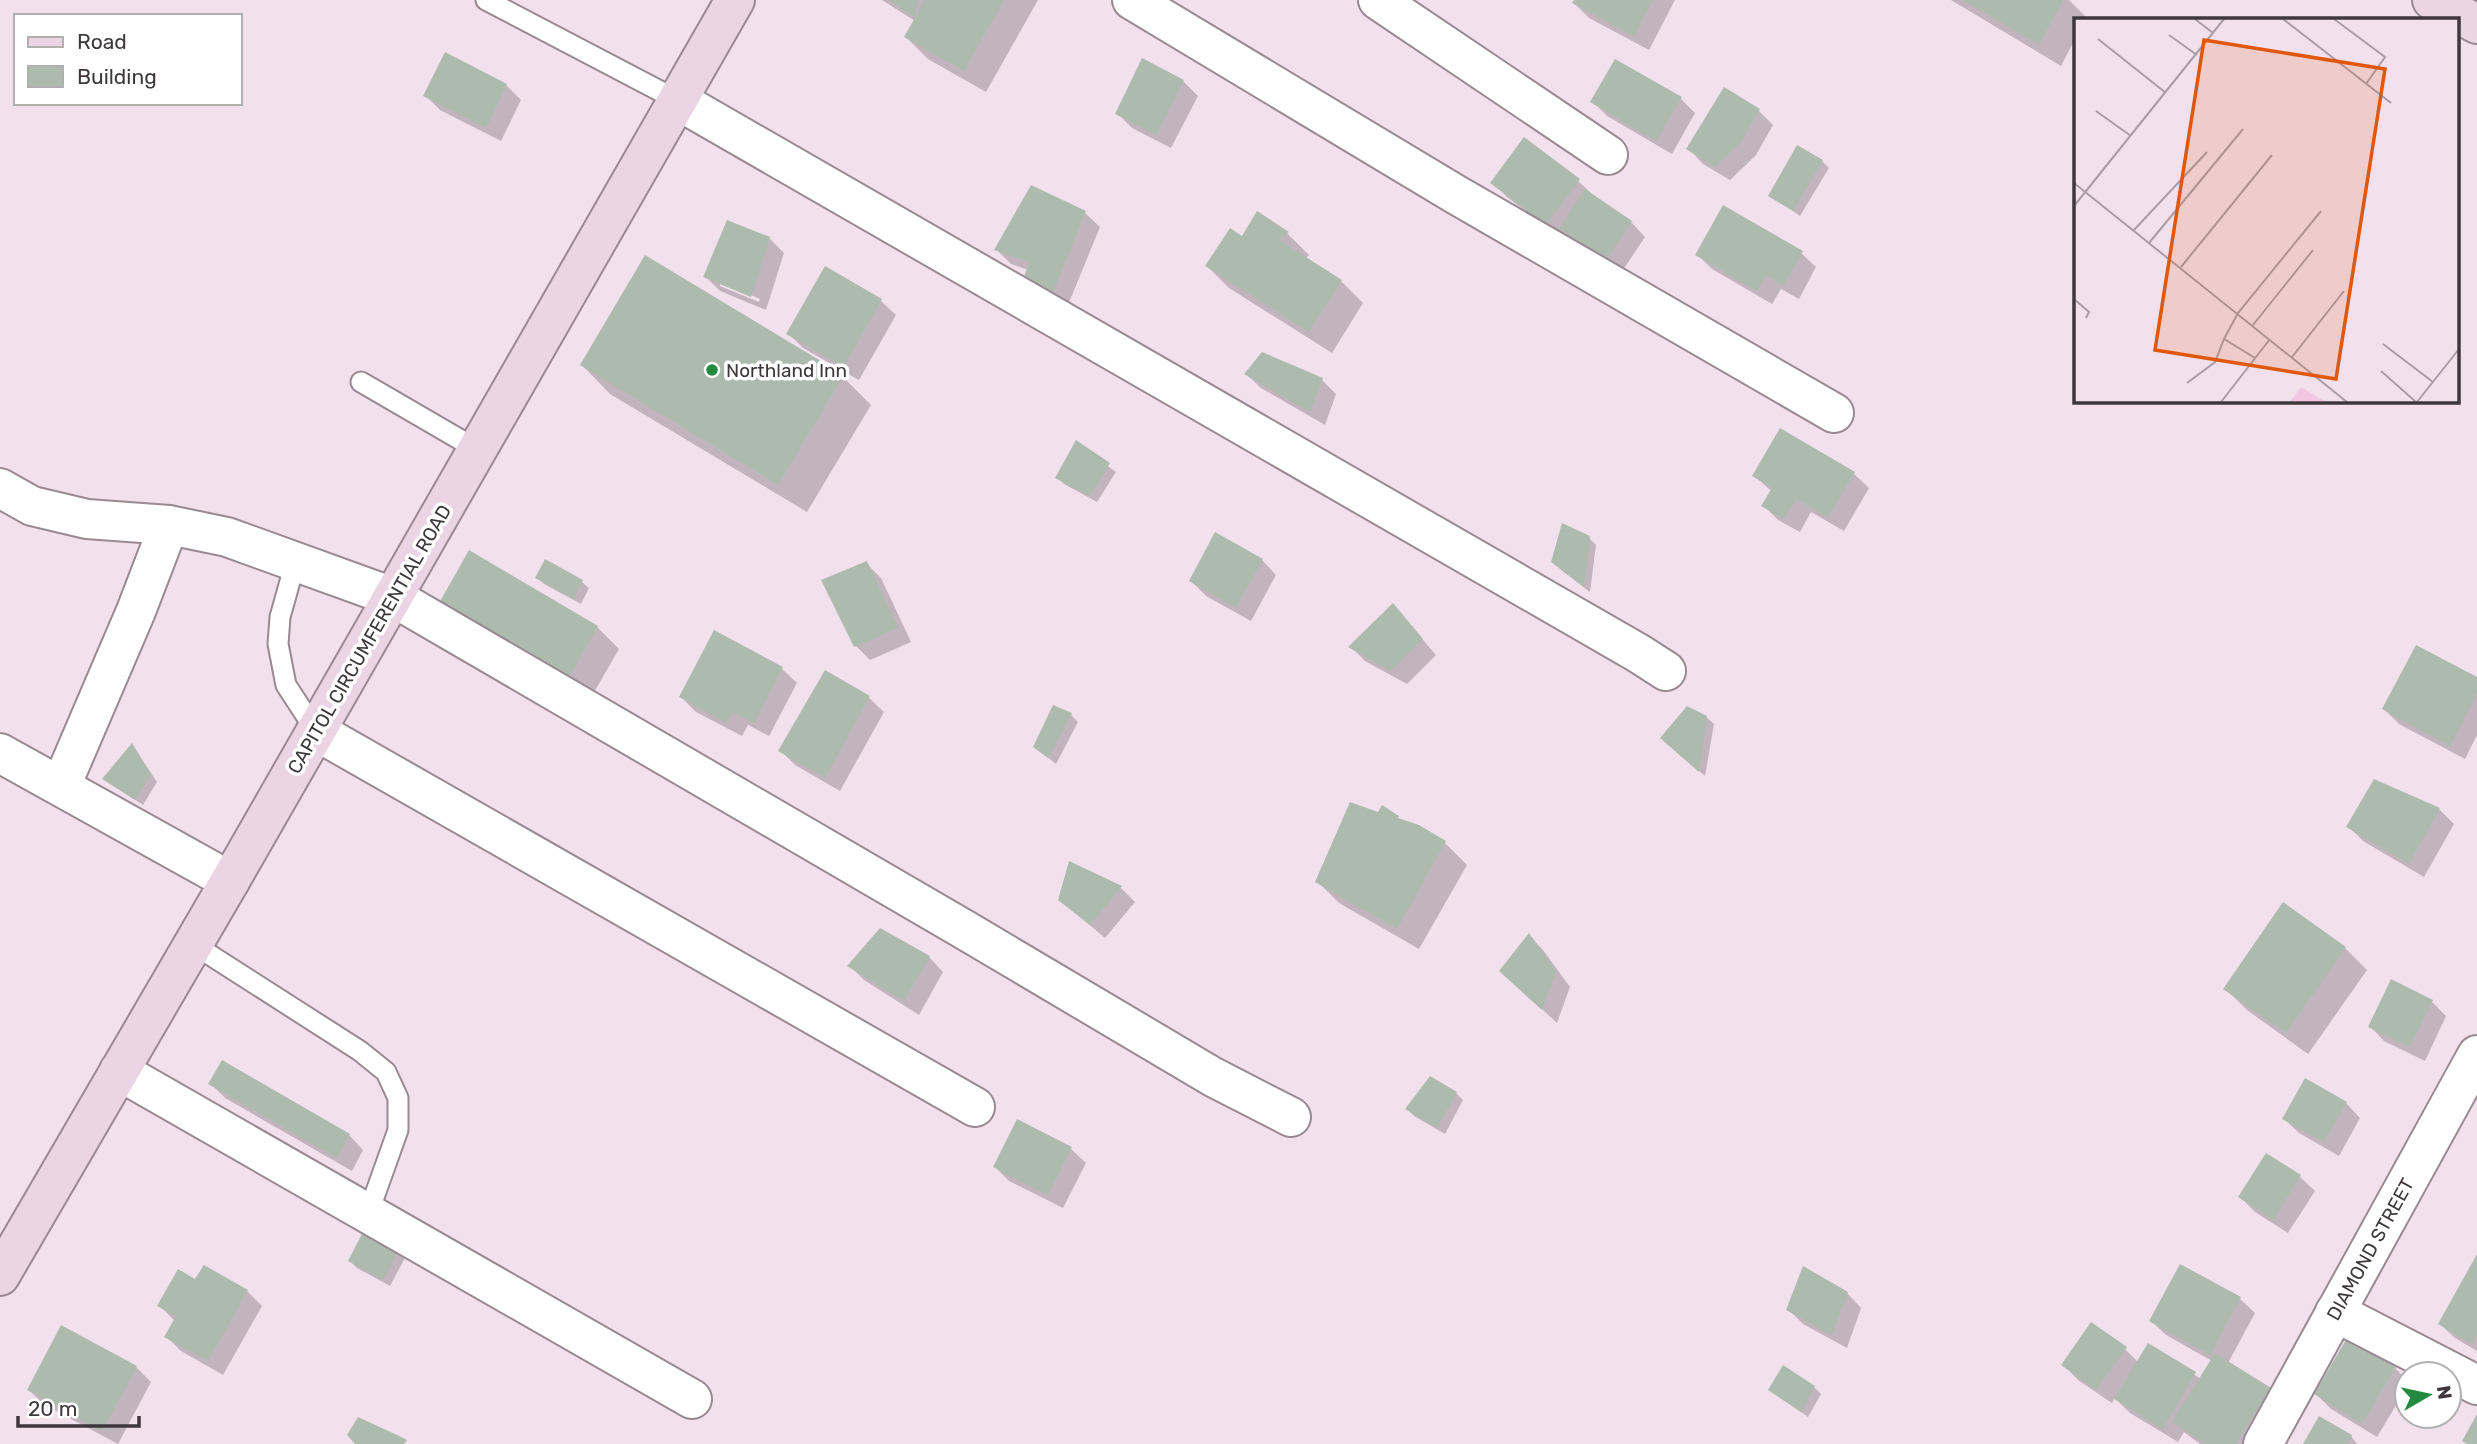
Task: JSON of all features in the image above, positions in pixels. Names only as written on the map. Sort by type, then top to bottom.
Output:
[{"type":"main road","name":"CAPITOL CIRCUMFERENTIAL ROAD","points":[[0,1276],[230,881],[735,0]]},
{"type":"main road","points":[[2432,0],[2477,24]]},
{"type":"street","points":[[1132,0],[1455,194],[1834,413]]},
{"type":"street","points":[[1378,0],[1608,155]]},
{"type":"street","points":[[679,101],[1666,671]]},
{"type":"street","points":[[0,488],[32,506],[87,519],[169,525],[228,537],[393,597],[1213,1077],[1291,1117]]},
{"type":"street","points":[[61,786],[136,611],[169,525]]},
{"type":"street","points":[[316,731],[975,1107]]},
{"type":"street","points":[[0,753],[230,881]]},
{"type":"street","name":"DIAMOND STREET","points":[[2263,1444],[2477,1055]]},
{"type":"street","points":[[119,1071],[692,1399]]},
{"type":"street","points":[[2335,1312],[2477,1385]]},
{"type":"lane","points":[[486,0],[679,101]]},
{"type":"lane","points":[[361,382],[478,450]]},
{"type":"lane","points":[[296,560],[280,617],[278,644],[286,685],[316,731]]},
{"type":"lane","points":[[193,944],[360,1051],[386,1072],[398,1098],[398,1130],[368,1214]]},
{"type":"building","points":[[888,0],[918,0],[915,17]]},
{"type":"building","points":[[925,0],[1004,0],[964,71],[904,37]]},
{"type":"building","points":[[1574,0],[1653,0],[1634,36],[1572,3]]},
{"type":"building","points":[[1963,0],[2063,0],[2039,45]]},
{"type":"building","points":[[445,52],[507,84],[486,128],[423,96]]},
{"type":"building","points":[[1142,58],[1184,80],[1156,135],[1115,114]]},
{"type":"building","points":[[1615,59],[1682,97],[1656,141],[1590,102]]},
{"type":"building","points":[[1724,87],[1760,109],[1742,141],[1715,167],[1686,149]]},
{"type":"building","points":[[1524,137],[1580,179],[1546,225],[1490,183]]},
{"type":"building","points":[[1797,145],[1823,160],[1793,211],[1768,196]]},
{"type":"building","points":[[1031,185],[1086,211],[1053,292],[1024,277],[1029,262],[994,250]]},
{"type":"building","points":[[1585,189],[1632,221],[1606,260],[1559,229]]},
{"type":"building","points":[[1723,205],[1803,251],[1783,286],[1766,275],[1757,291],[1695,255]]},
{"type":"building","points":[[1257,211],[1289,232],[1279,240],[1342,280],[1309,332],[1205,266],[1230,228],[1242,236]]},
{"type":"building","points":[[727,220],[770,237],[751,297],[703,277]]},
{"type":"building","name":"Northland Inn","points":[[645,255],[844,375],[778,485],[580,365]]},
{"type":"building","points":[[825,266],[882,299],[844,367],[786,334]]},
{"type":"building","points":[[1262,352],[1323,378],[1310,412],[1244,374]]},
{"type":"building","points":[[1780,428],[1855,472],[1828,517],[1796,499],[1784,519],[1761,506],[1772,488],[1752,476]]},
{"type":"building","points":[[1076,440],[1110,463],[1090,496],[1055,478]]},
{"type":"building","points":[[1562,523],[1590,536],[1584,587],[1551,562]]},
{"type":"building","points":[[1215,532],[1263,559],[1236,608],[1189,581]]},
{"type":"building","points":[[469,550],[598,626],[567,681],[438,605]]},
{"type":"building","points":[[545,559],[583,580],[573,599],[535,578]]},
{"type":"building","points":[[867,561],[898,628],[854,647],[821,580]]},
{"type":"building","points":[[1393,603],[1423,639],[1391,671],[1348,647]]},
{"type":"building","points":[[714,630],[783,667],[754,723],[733,712],[727,723],[679,697]]},
{"type":"building","points":[[2416,645],[2477,677],[2477,693],[2450,746],[2382,709]]},
{"type":"building","points":[[825,670],[870,696],[825,778],[778,751]]},
{"type":"building","points":[[1053,705],[1072,713],[1048,758],[1033,747]]},
{"type":"building","points":[[1687,706],[1707,716],[1699,772],[1660,738]]},
{"type":"building","points":[[132,743],[151,774],[135,800],[102,779]]},
{"type":"building","points":[[2374,779],[2440,808],[2409,864],[2346,827]]},
{"type":"building","points":[[1350,802],[1378,812],[1382,805],[1399,816],[1398,818],[1419,825],[1446,841],[1397,929],[1315,882]]},
{"type":"building","points":[[1069,861],[1122,886],[1090,925],[1058,900]]},
{"type":"building","points":[[2283,902],[2346,947],[2286,1033],[2223,989]]},
{"type":"building","points":[[880,928],[930,956],[904,1001],[847,966]]},
{"type":"building","points":[[1529,933],[1556,971],[1542,1010],[1499,971]]},
{"type":"building","points":[[2391,979],[2433,1000],[2410,1047],[2368,1027]]},
{"type":"building","points":[[222,1060],[350,1134],[337,1158],[208,1084]]},
{"type":"building","points":[[1430,1076],[1457,1092],[1437,1128],[1405,1109]]},
{"type":"building","points":[[2305,1078],[2347,1102],[2324,1142],[2282,1119]]},
{"type":"building","points":[[1017,1119],[1072,1147],[1048,1195],[993,1167]]},
{"type":"building","points":[[2266,1153],[2301,1175],[2273,1220],[2238,1197]]},
{"type":"building","points":[[366,1226],[401,1245],[383,1280],[348,1261]]},
{"type":"building","points":[[2477,1254],[2477,1335],[2472,1344],[2438,1324]]},
{"type":"building","points":[[2180,1264],[2241,1297],[2210,1355],[2149,1321]]},
{"type":"building","points":[[204,1265],[248,1290],[208,1361],[164,1337],[176,1316],[157,1306],[178,1269],[195,1279]]},
{"type":"building","points":[[1803,1266],[1848,1292],[1832,1335],[1786,1310]]},
{"type":"building","points":[[2091,1322],[2127,1347],[2096,1390],[2061,1365]]},
{"type":"building","points":[[61,1325],[137,1366],[102,1431],[27,1390]]},
{"type":"building","points":[[2347,1338],[2393,1365],[2393,1372],[2362,1424],[2314,1394]]},
{"type":"building","points":[[2148,1343],[2196,1372],[2163,1429],[2114,1399]]},
{"type":"building","points":[[2215,1353],[2271,1388],[2236,1444],[2206,1444],[2172,1422]]},
{"type":"building","points":[[1783,1365],[1815,1386],[1801,1412],[1768,1390]]},
{"type":"building","points":[[2477,1414],[2477,1444],[2467,1444],[2462,1441]]},
{"type":"building","points":[[2319,1416],[2352,1435],[2347,1444],[2303,1444]]},
{"type":"building","points":[[358,1417],[407,1440],[404,1444],[355,1444],[347,1435]]},
{"type":"place","name":"Northland Inn","points":[[712,370]]}]
